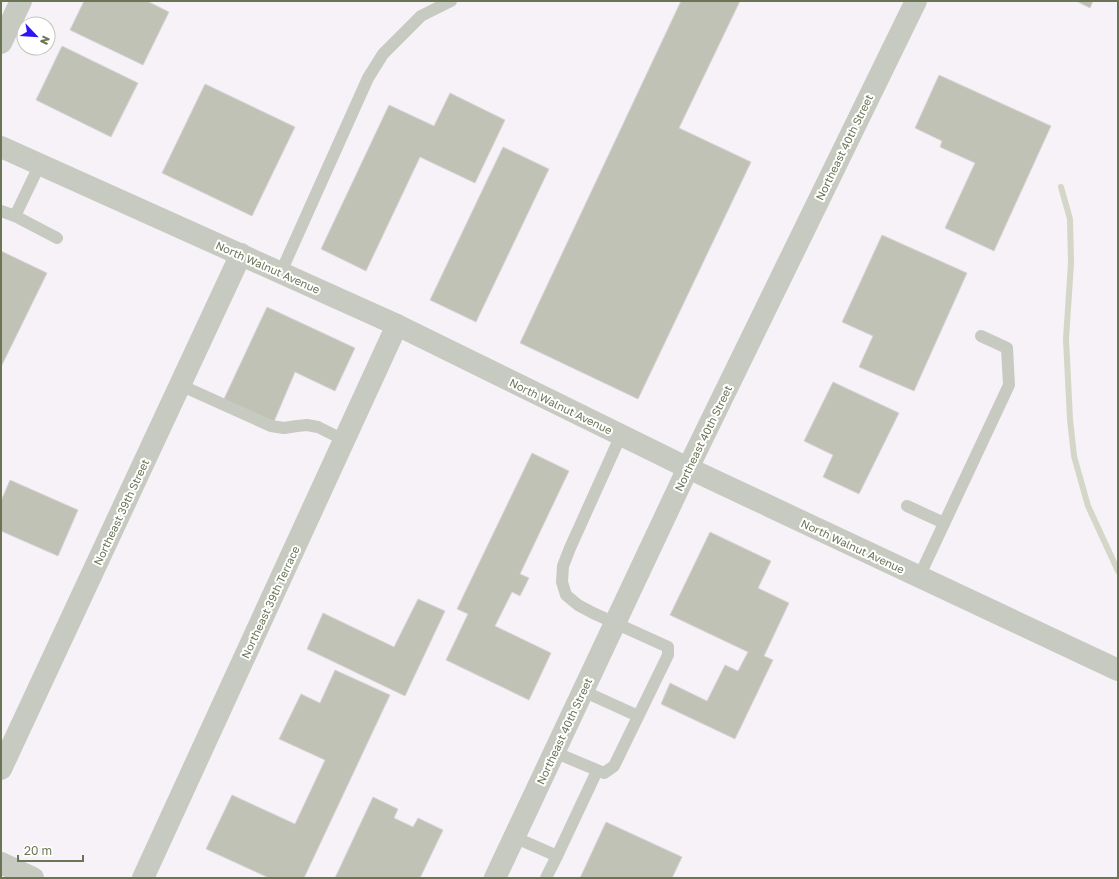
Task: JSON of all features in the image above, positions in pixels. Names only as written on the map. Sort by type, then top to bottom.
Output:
[{"type":"street","points":[[1,42],[21,1]]},
{"type":"street","name":"Northeast 40th Street","points":[[495,878],[688,468],[916,1]]},
{"type":"street","name":"North Walnut Avenue","points":[[1,147],[397,325],[688,468],[1118,670]]},
{"type":"street","name":"Northeast 39th Street","points":[[1,769],[241,254]]},
{"type":"street","name":"Northeast 39th Terrace","points":[[143,878],[397,325]]},
{"type":"street","points":[[1,863],[33,878]]},
{"type":"lane","points":[[280,272],[368,78],[383,54],[421,16],[451,1]]},
{"type":"lane","points":[[15,216],[40,164]]},
{"type":"lane","points":[[1,211],[15,216],[57,238]]},
{"type":"lane","points":[[919,577],[1009,384],[1007,348],[981,336]]},
{"type":"lane","points":[[180,384],[270,426],[284,428],[307,425],[318,427],[344,440]]},
{"type":"lane","points":[[554,752],[604,773],[614,766],[668,655],[668,647],[578,605],[566,595],[562,582],[563,566],[570,548],[621,435]]},
{"type":"lane","points":[[907,506],[944,523]]},
{"type":"lane","points":[[583,691],[638,716]]},
{"type":"lane","points":[[546,878],[597,770]]},
{"type":"lane","points":[[514,837],[557,856]]},
{"type":"building","points":[[84,1],[147,1],[169,12],[143,65],[70,30]]},
{"type":"building","points":[[681,1],[740,1],[679,128],[751,162],[638,399],[520,343]]},
{"type":"building","points":[[1076,1],[1093,1],[1090,8]]},
{"type":"building","points":[[62,46],[138,83],[111,137],[36,100]]},
{"type":"building","points":[[939,75],[1051,126],[994,251],[945,228],[975,163],[940,147],[942,141],[915,128]]},
{"type":"building","points":[[205,84],[295,127],[252,216],[162,173]]},
{"type":"building","points":[[450,93],[505,120],[475,183],[420,157],[366,271],[321,249],[389,105],[434,126]]},
{"type":"building","points":[[503,147],[549,169],[476,322],[430,300]]},
{"type":"building","points":[[882,235],[967,273],[914,391],[859,367],[873,336],[842,322]]},
{"type":"building","points":[[1,251],[47,273],[1,367]]},
{"type":"building","points":[[267,307],[355,348],[335,391],[295,372],[273,424],[223,401]]},
{"type":"building","points":[[833,382],[899,413],[859,494],[823,477],[833,455],[804,441]]},
{"type":"building","points":[[532,453],[569,471],[520,574],[529,578],[520,596],[512,592],[495,626],[551,653],[529,700],[446,660],[468,614],[457,609]]},
{"type":"building","points":[[10,480],[78,510],[58,556],[1,531],[1,501]]},
{"type":"building","points":[[710,532],[771,561],[758,588],[789,603],[764,656],[773,660],[735,739],[661,704],[670,683],[707,701],[725,665],[738,671],[748,652],[670,615]]},
{"type":"building","points":[[418,599],[445,611],[405,696],[307,649],[323,613],[394,647]]},
{"type":"building","points":[[335,670],[390,695],[304,878],[269,878],[206,849],[232,795],[295,824],[325,760],[279,739],[301,694],[320,703]]},
{"type":"building","points":[[373,797],[398,809],[394,818],[413,827],[418,818],[443,830],[420,878],[335,878]]},
{"type":"building","points":[[606,822],[682,857],[672,878],[580,878]]},
{"type":"waterway","points":[[1061,187],[1070,219],[1071,263],[1066,339],[1070,419],[1074,456],[1088,506],[1118,571]]}]
